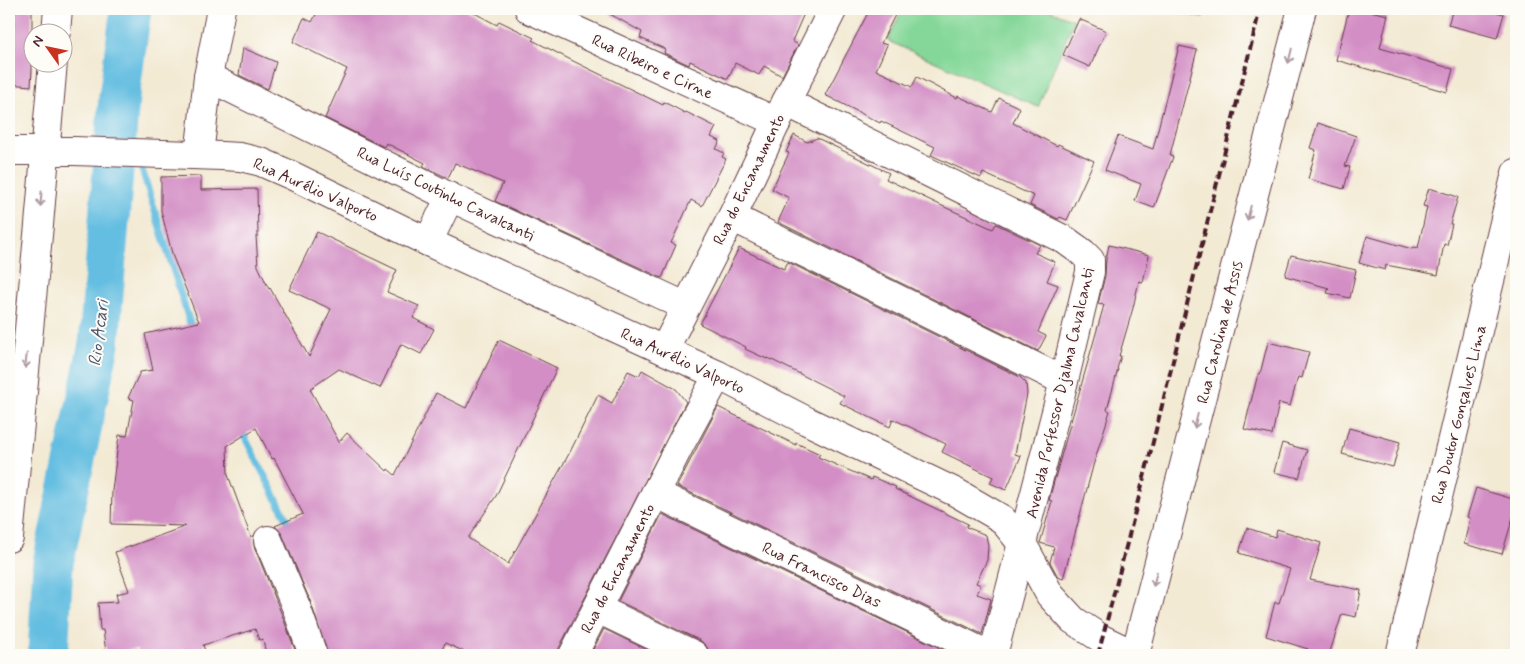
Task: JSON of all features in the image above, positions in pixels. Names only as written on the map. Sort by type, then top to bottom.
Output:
[{"type":"street","points":[[57,22],[58,9]]},
{"type":"street","points":[[187,155],[208,78],[221,9]]},
{"type":"street","name":"Rua Ribeiro e Cirne","points":[[529,9],[781,112]]},
{"type":"street","name":"Rua do Encanamento","points":[[664,350],[732,217],[781,112],[833,9]]},
{"type":"street","name":"Rua Carolina de Assis","points":[[1135,655],[1302,9]]},
{"type":"street","points":[[9,538],[52,72]]},
{"type":"street","name":"Rua Luís Coutinho Cavalcanti","points":[[208,78],[450,196],[685,306]]},
{"type":"street","name":"Avenida Porfessor Djalma Cavalcanti","points":[[781,112],[1057,235],[1090,260],[1090,272],[1064,381],[993,655]]},
{"type":"street","name":"Rua Aurélio Valporto","points":[[9,151],[45,150],[240,157],[261,162],[293,176],[428,242],[718,375],[807,421],[925,476],[979,505],[1002,519],[1023,544],[1046,589],[1073,620],[1102,639],[1135,655]]},
{"type":"street","name":"Rua Doutor Gonçalves Lima","points":[[1400,655],[1516,173]]},
{"type":"street","points":[[428,242],[450,196]]},
{"type":"street","points":[[732,217],[1064,381]]},
{"type":"street","name":"Rua do Encanamento","points":[[573,655],[598,609],[655,493],[718,375]]},
{"type":"street","name":"Rua Francisco Dias","points":[[655,493],[989,655]]},
{"type":"street","points":[[268,540],[297,609],[313,655]]},
{"type":"street","points":[[598,609],[694,655]]},
{"type":"green space","points":[[902,9],[1047,9],[1074,20],[1038,107],[888,41]]},
{"type":"green space","points":[[1166,9],[1205,9],[1203,18]]},
{"type":"building","points":[[15,9],[32,9],[32,22],[22,22],[22,72],[32,72],[31,86],[9,84]]},
{"type":"building","points":[[319,9],[467,9],[497,25],[499,21],[534,38],[532,40],[571,60],[663,105],[664,102],[716,127],[711,137],[720,141],[716,149],[724,153],[722,157],[726,159],[702,206],[691,200],[671,243],[676,245],[662,278],[495,201],[503,183],[455,163],[448,178],[423,166],[425,163],[386,143],[384,147],[325,118],[347,69],[293,42],[304,18],[312,22]]},
{"type":"building","points":[[601,9],[806,9],[792,41],[798,45],[782,76],[764,66],[759,75],[735,63],[728,79],[690,61],[689,65],[664,53],[665,49],[640,38],[642,32]]},
{"type":"building","points":[[870,9],[898,9],[881,43],[887,45],[876,70],[912,87],[917,77],[957,98],[958,96],[992,112],[999,98],[1020,108],[1013,123],[1057,146],[1058,144],[1094,161],[1067,220],[1060,217],[1058,219],[1030,205],[1034,196],[983,173],[981,178],[931,155],[935,147],[881,121],[880,123],[825,95]]},
{"type":"building","points":[[1349,9],[1361,9],[1388,15],[1380,48],[1453,69],[1447,92],[1336,60]]},
{"type":"building","points":[[1453,9],[1483,9],[1504,14],[1497,38],[1448,25]]},
{"type":"building","points":[[1079,19],[1106,31],[1090,67],[1063,55]]},
{"type":"building","points":[[1179,46],[1197,50],[1170,155],[1173,157],[1154,208],[1135,201],[1141,184],[1105,170],[1118,136],[1153,149]]},
{"type":"building","points":[[243,48],[276,62],[268,89],[239,75]]},
{"type":"building","points":[[1318,123],[1356,136],[1345,166],[1350,167],[1344,189],[1308,179],[1316,150],[1310,148]]},
{"type":"building","points":[[794,135],[807,142],[817,138],[889,173],[886,179],[938,204],[993,229],[996,224],[1040,245],[1035,253],[1055,262],[1047,281],[1058,285],[1038,332],[1046,336],[1038,351],[778,222],[789,198],[772,189],[789,153],[786,152]]},
{"type":"building","points":[[201,176],[201,190],[257,189],[258,236],[256,236],[258,266],[269,289],[309,357],[331,309],[289,290],[317,232],[397,270],[387,292],[419,306],[413,318],[434,329],[421,354],[401,344],[380,388],[339,369],[310,389],[339,442],[347,433],[387,471],[388,469],[395,475],[436,393],[466,408],[499,340],[557,368],[496,496],[468,538],[508,564],[570,452],[598,395],[612,403],[628,371],[639,376],[642,370],[676,389],[686,402],[557,655],[472,655],[445,643],[440,655],[328,655],[311,603],[282,534],[275,526],[303,514],[256,428],[227,446],[228,475],[251,537],[253,535],[254,546],[297,655],[266,655],[263,639],[259,640],[255,629],[203,645],[205,651],[191,655],[138,655],[137,649],[106,653],[103,630],[100,630],[98,603],[118,602],[116,594],[129,591],[115,552],[186,526],[111,524],[112,491],[119,435],[127,436],[134,400],[128,398],[140,372],[153,370],[145,334],[199,322],[173,257],[161,211],[161,177]]},
{"type":"building","points":[[1429,188],[1458,197],[1450,224],[1452,224],[1447,245],[1444,244],[1438,275],[1386,265],[1385,270],[1359,263],[1367,236],[1412,249],[1413,247],[1418,248],[1427,207],[1423,206]]},
{"type":"building","points":[[1109,245],[1149,255],[1143,282],[1139,281],[1119,356],[1121,356],[1107,410],[1110,411],[1093,466],[1063,579],[1058,577],[1050,562],[1054,547],[1040,543],[1052,501],[1049,500],[1104,305],[1098,304],[1105,276]]},
{"type":"building","points":[[739,248],[784,269],[788,262],[1020,377],[1026,383],[1027,394],[1015,454],[1021,456],[1006,490],[990,483],[993,477],[942,452],[946,444],[893,419],[890,427],[840,403],[844,396],[768,358],[745,349],[746,347],[700,324]]},
{"type":"building","points":[[1291,255],[1356,270],[1350,298],[1327,293],[1329,288],[1285,276]]},
{"type":"building","points":[[1268,342],[1309,352],[1302,378],[1298,377],[1290,406],[1279,403],[1272,435],[1244,429]]},
{"type":"building","points":[[718,407],[796,445],[796,443],[820,454],[818,457],[871,480],[872,477],[896,487],[895,489],[968,524],[966,527],[986,535],[988,546],[987,560],[976,583],[981,585],[977,594],[991,599],[982,634],[677,486]]},
{"type":"building","points":[[1349,428],[1400,442],[1393,467],[1342,454]]},
{"type":"building","points":[[1282,443],[1307,450],[1299,478],[1274,472]]},
{"type":"building","points":[[1476,488],[1516,500],[1516,507],[1502,554],[1464,544],[1470,518],[1467,517]]},
{"type":"building","points":[[662,514],[954,655],[709,655],[707,647],[701,641],[618,601]]},
{"type":"building","points":[[1247,528],[1275,537],[1277,529],[1321,543],[1310,580],[1361,590],[1356,617],[1342,614],[1329,655],[1306,655],[1308,649],[1266,636],[1275,602],[1279,603],[1290,569],[1239,553]]},
{"type":"building","points":[[604,629],[658,655],[590,655]]},
{"type":"waterway","name":"Rio Acari","points":[[48,655],[53,563],[99,344],[119,97],[131,9]]},
{"type":"waterway","points":[[119,97],[135,147]]},
{"type":"waterway","points":[[139,160],[193,333]]},
{"type":"waterway","points":[[240,428],[291,527]]},
{"type":"railway","points":[[1098,655],[1148,462],[1260,9]]}]
